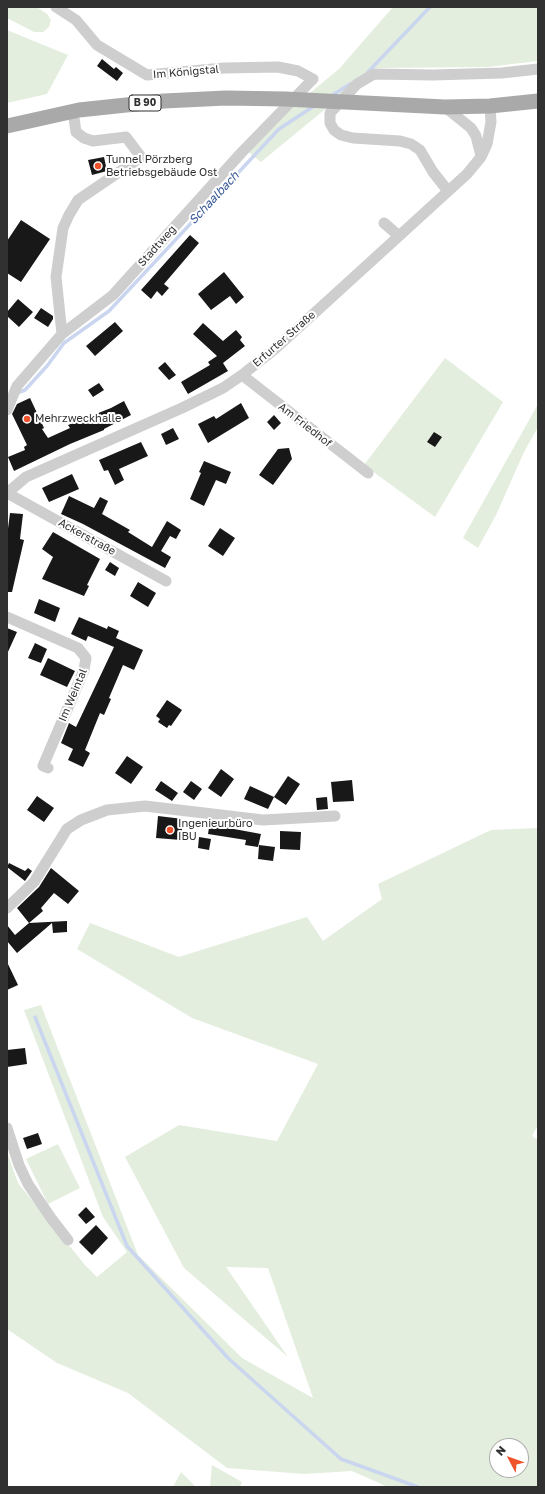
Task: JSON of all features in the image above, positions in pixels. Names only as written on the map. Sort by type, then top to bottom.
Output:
[{"type":"main road","name":"B 90","points":[[7,126],[73,111],[164,101],[286,99],[445,107],[490,106],[538,102]]},
{"type":"street","name":"Im Königstal","points":[[56,7],[76,20],[97,45],[146,75],[224,68],[278,67],[298,71],[313,79]]},
{"type":"street","points":[[448,191],[433,172],[420,150],[411,144],[400,141],[353,138],[341,135],[334,130],[330,123],[330,113],[357,84],[374,74],[433,76],[495,74],[538,69]]},
{"type":"street","name":"Stadtweg","points":[[8,408],[14,391],[62,334],[113,295],[242,152],[313,79]]},
{"type":"street","name":"Erfurter Straße","points":[[7,493],[26,477],[182,408],[223,388],[275,349],[467,174],[481,157],[490,131],[490,106]]},
{"type":"street","points":[[445,107],[471,128],[476,136],[481,157]]},
{"type":"street","points":[[62,334],[56,277],[63,228],[78,200],[142,157],[126,137],[93,141],[84,138],[76,132],[73,111]]},
{"type":"street","points":[[384,223],[399,236]]},
{"type":"street","name":"Am Friedhof","points":[[242,375],[368,473]]},
{"type":"street","name":"Ackerstraße","points":[[7,493],[166,580]]},
{"type":"street","name":"Im Weintal","points":[[7,617],[78,648],[86,658],[84,670],[43,766],[48,768]]},
{"type":"street","points":[[7,908],[34,882],[67,829],[81,820],[107,810],[146,806],[263,820],[335,816]]},
{"type":"street","points":[[7,1128],[19,1165],[28,1184],[68,1240]]},
{"type":"green space","points":[[7,7],[37,7],[47,14],[51,20],[49,27],[43,32],[34,32],[7,18]]},
{"type":"green space","points":[[393,7],[538,7],[538,61],[487,67],[375,68],[261,162],[243,148],[339,69]]},
{"type":"green space","points":[[7,30],[68,55],[47,94],[7,103]]},
{"type":"green space","points":[[445,358],[503,402],[435,517],[364,465]]},
{"type":"green space","points":[[538,404],[538,427],[524,452],[496,515],[478,548],[463,538]]},
{"type":"green space","points":[[538,828],[538,1125],[532,1136],[538,1140],[538,1487],[388,1487],[352,1471],[304,1474],[227,1468],[128,1393],[57,1363],[7,1329],[7,1152],[18,1183],[85,1265],[97,1277],[127,1252],[103,1217],[24,1010],[41,1005],[138,1255],[242,1358],[313,1398],[268,1268],[226,1267],[288,1357],[184,1268],[125,1157],[179,1125],[277,1141],[318,1064],[192,1018],[77,949],[90,923],[179,957],[307,917],[323,941],[382,899],[378,884],[491,830]]},
{"type":"green space","points":[[58,1144],[80,1188],[48,1204],[26,1159]]},
{"type":"green space","points":[[212,1465],[242,1482],[240,1487],[210,1487]]},
{"type":"green space","points":[[181,1472],[196,1487],[173,1487]]},
{"type":"building","points":[[102,59],[114,69],[116,67],[123,73],[117,81],[97,66]]},
{"type":"building","name":"Tunnel Pörzberg Betriebsgebäude Ost","points":[[104,157],[107,171],[92,175],[88,160]]},
{"type":"building","points":[[21,220],[50,239],[21,282],[7,273],[7,241]]},
{"type":"building","points":[[190,235],[199,243],[164,284],[169,288],[162,296],[157,291],[151,299],[141,290]]},
{"type":"building","points":[[224,272],[244,297],[236,304],[230,296],[211,310],[198,294]]},
{"type":"building","points":[[18,299],[33,312],[19,327],[7,316],[7,312]]},
{"type":"building","points":[[41,308],[53,316],[53,319],[48,327],[34,318]]},
{"type":"building","points":[[115,322],[123,331],[95,356],[86,346]]},
{"type":"building","points":[[203,323],[223,341],[236,330],[242,337],[240,340],[245,346],[223,363],[228,371],[188,394],[181,382],[210,365],[208,362],[217,356],[193,334]]},
{"type":"building","points":[[165,362],[176,375],[169,380],[158,368]]},
{"type":"building","points":[[99,383],[104,390],[93,397],[88,390]]},
{"type":"building","points":[[30,398],[44,428],[42,429],[48,438],[70,428],[68,425],[111,408],[124,401],[131,415],[104,430],[70,444],[14,471],[8,457],[25,450],[24,447],[27,445],[12,414],[17,404]]},
{"type":"building","points":[[241,403],[249,418],[208,443],[198,424],[214,416],[216,419]]},
{"type":"building","points":[[274,415],[281,423],[274,430],[267,422]]},
{"type":"building","points":[[173,428],[179,439],[166,445],[161,434]]},
{"type":"building","points":[[434,432],[442,437],[435,447],[427,442]]},
{"type":"building","points":[[141,442],[148,456],[119,469],[124,480],[115,485],[108,470],[104,471],[99,460]]},
{"type":"building","points":[[289,448],[292,459],[273,485],[259,475],[278,449]]},
{"type":"building","points":[[204,461],[231,472],[226,484],[216,480],[204,506],[190,499],[201,473],[199,472]]},
{"type":"building","points":[[72,474],[79,489],[49,502],[42,488]]},
{"type":"building","points":[[69,496],[94,508],[100,497],[108,501],[102,514],[130,530],[128,532],[152,547],[167,521],[181,530],[176,539],[170,536],[161,551],[171,557],[165,568],[83,524],[61,514]]},
{"type":"building","points":[[10,513],[23,514],[20,539],[24,540],[12,592],[7,592],[7,536]]},
{"type":"building","points":[[220,528],[235,538],[223,556],[208,546]]},
{"type":"building","points":[[53,532],[100,559],[87,585],[89,586],[84,596],[42,579],[53,557],[42,549]]},
{"type":"building","points":[[110,562],[119,568],[115,576],[105,570]]},
{"type":"building","points":[[138,582],[156,593],[148,607],[130,596]]},
{"type":"building","points":[[39,599],[60,608],[55,622],[34,613]]},
{"type":"building","points":[[79,617],[107,629],[108,626],[119,631],[116,638],[143,650],[134,670],[123,665],[109,698],[111,699],[104,715],[100,713],[85,750],[90,753],[83,767],[68,760],[73,749],[61,743],[69,723],[76,727],[114,647],[88,636],[86,641],[71,634]]},
{"type":"building","points":[[7,628],[17,632],[7,654]]},
{"type":"building","points":[[35,643],[47,649],[41,663],[28,658]]},
{"type":"building","points":[[48,658],[75,671],[67,687],[40,675]]},
{"type":"building","points":[[167,700],[182,710],[171,726],[169,725],[167,728],[158,722],[160,719],[156,716]]},
{"type":"building","points":[[127,756],[143,767],[131,784],[115,773]]},
{"type":"building","points":[[221,769],[234,779],[221,797],[208,788]]},
{"type":"building","points":[[288,776],[300,784],[286,805],[274,797]]},
{"type":"building","points":[[352,780],[354,801],[333,802],[331,782]]},
{"type":"building","points":[[161,781],[178,793],[172,801],[155,790]]},
{"type":"building","points":[[191,781],[202,789],[194,800],[183,792]]},
{"type":"building","points":[[250,786],[274,797],[268,809],[244,799]]},
{"type":"building","points":[[37,796],[54,808],[44,822],[27,810]]},
{"type":"building","points":[[327,797],[328,809],[317,810],[316,798]]},
{"type":"building","points":[[158,816],[183,819],[181,840],[156,838]]},
{"type":"building","points":[[210,821],[234,824],[234,829],[261,834],[258,847],[245,845],[246,840],[208,834]]},
{"type":"building","points":[[280,831],[301,832],[300,850],[280,849]]},
{"type":"building","points":[[199,837],[211,839],[209,850],[198,848]]},
{"type":"building","points":[[259,845],[275,847],[273,861],[258,859]]},
{"type":"building","points":[[9,863],[25,871],[28,868],[32,871],[25,881],[7,867]]},
{"type":"building","points":[[51,868],[79,891],[68,904],[54,893],[41,908],[43,911],[29,923],[17,908],[39,887]]},
{"type":"building","points":[[67,921],[67,932],[53,933],[52,923],[17,953],[7,941],[7,925],[15,935],[29,923]]},
{"type":"building","points":[[7,962],[18,985],[7,990]]},
{"type":"building","points":[[25,1048],[27,1064],[7,1067],[7,1050]]},
{"type":"building","points":[[38,1133],[42,1144],[27,1149],[23,1138]]},
{"type":"building","points":[[86,1207],[95,1217],[86,1224],[78,1215]]},
{"type":"building","points":[[96,1225],[108,1238],[92,1255],[79,1242]]},
{"type":"waterway","name":"Schaalbach","points":[[368,72],[430,7]]},
{"type":"waterway","name":"Schaalbach","points":[[331,96],[350,84]]},
{"type":"waterway","name":"Schaalbach","points":[[17,393],[25,390],[47,366],[64,343],[109,311],[279,129],[314,106]]},
{"type":"waterway","points":[[35,1017],[127,1246],[229,1359],[341,1459],[418,1487]]},
{"type":"place","name":"Tunnel Pörzberg Betriebsgebäude Ost","points":[[98,166]]},
{"type":"place","name":"Mehrzweckhalle","points":[[27,419]]},
{"type":"place","name":"Ingenieurbüro IBU","points":[[170,830]]}]
